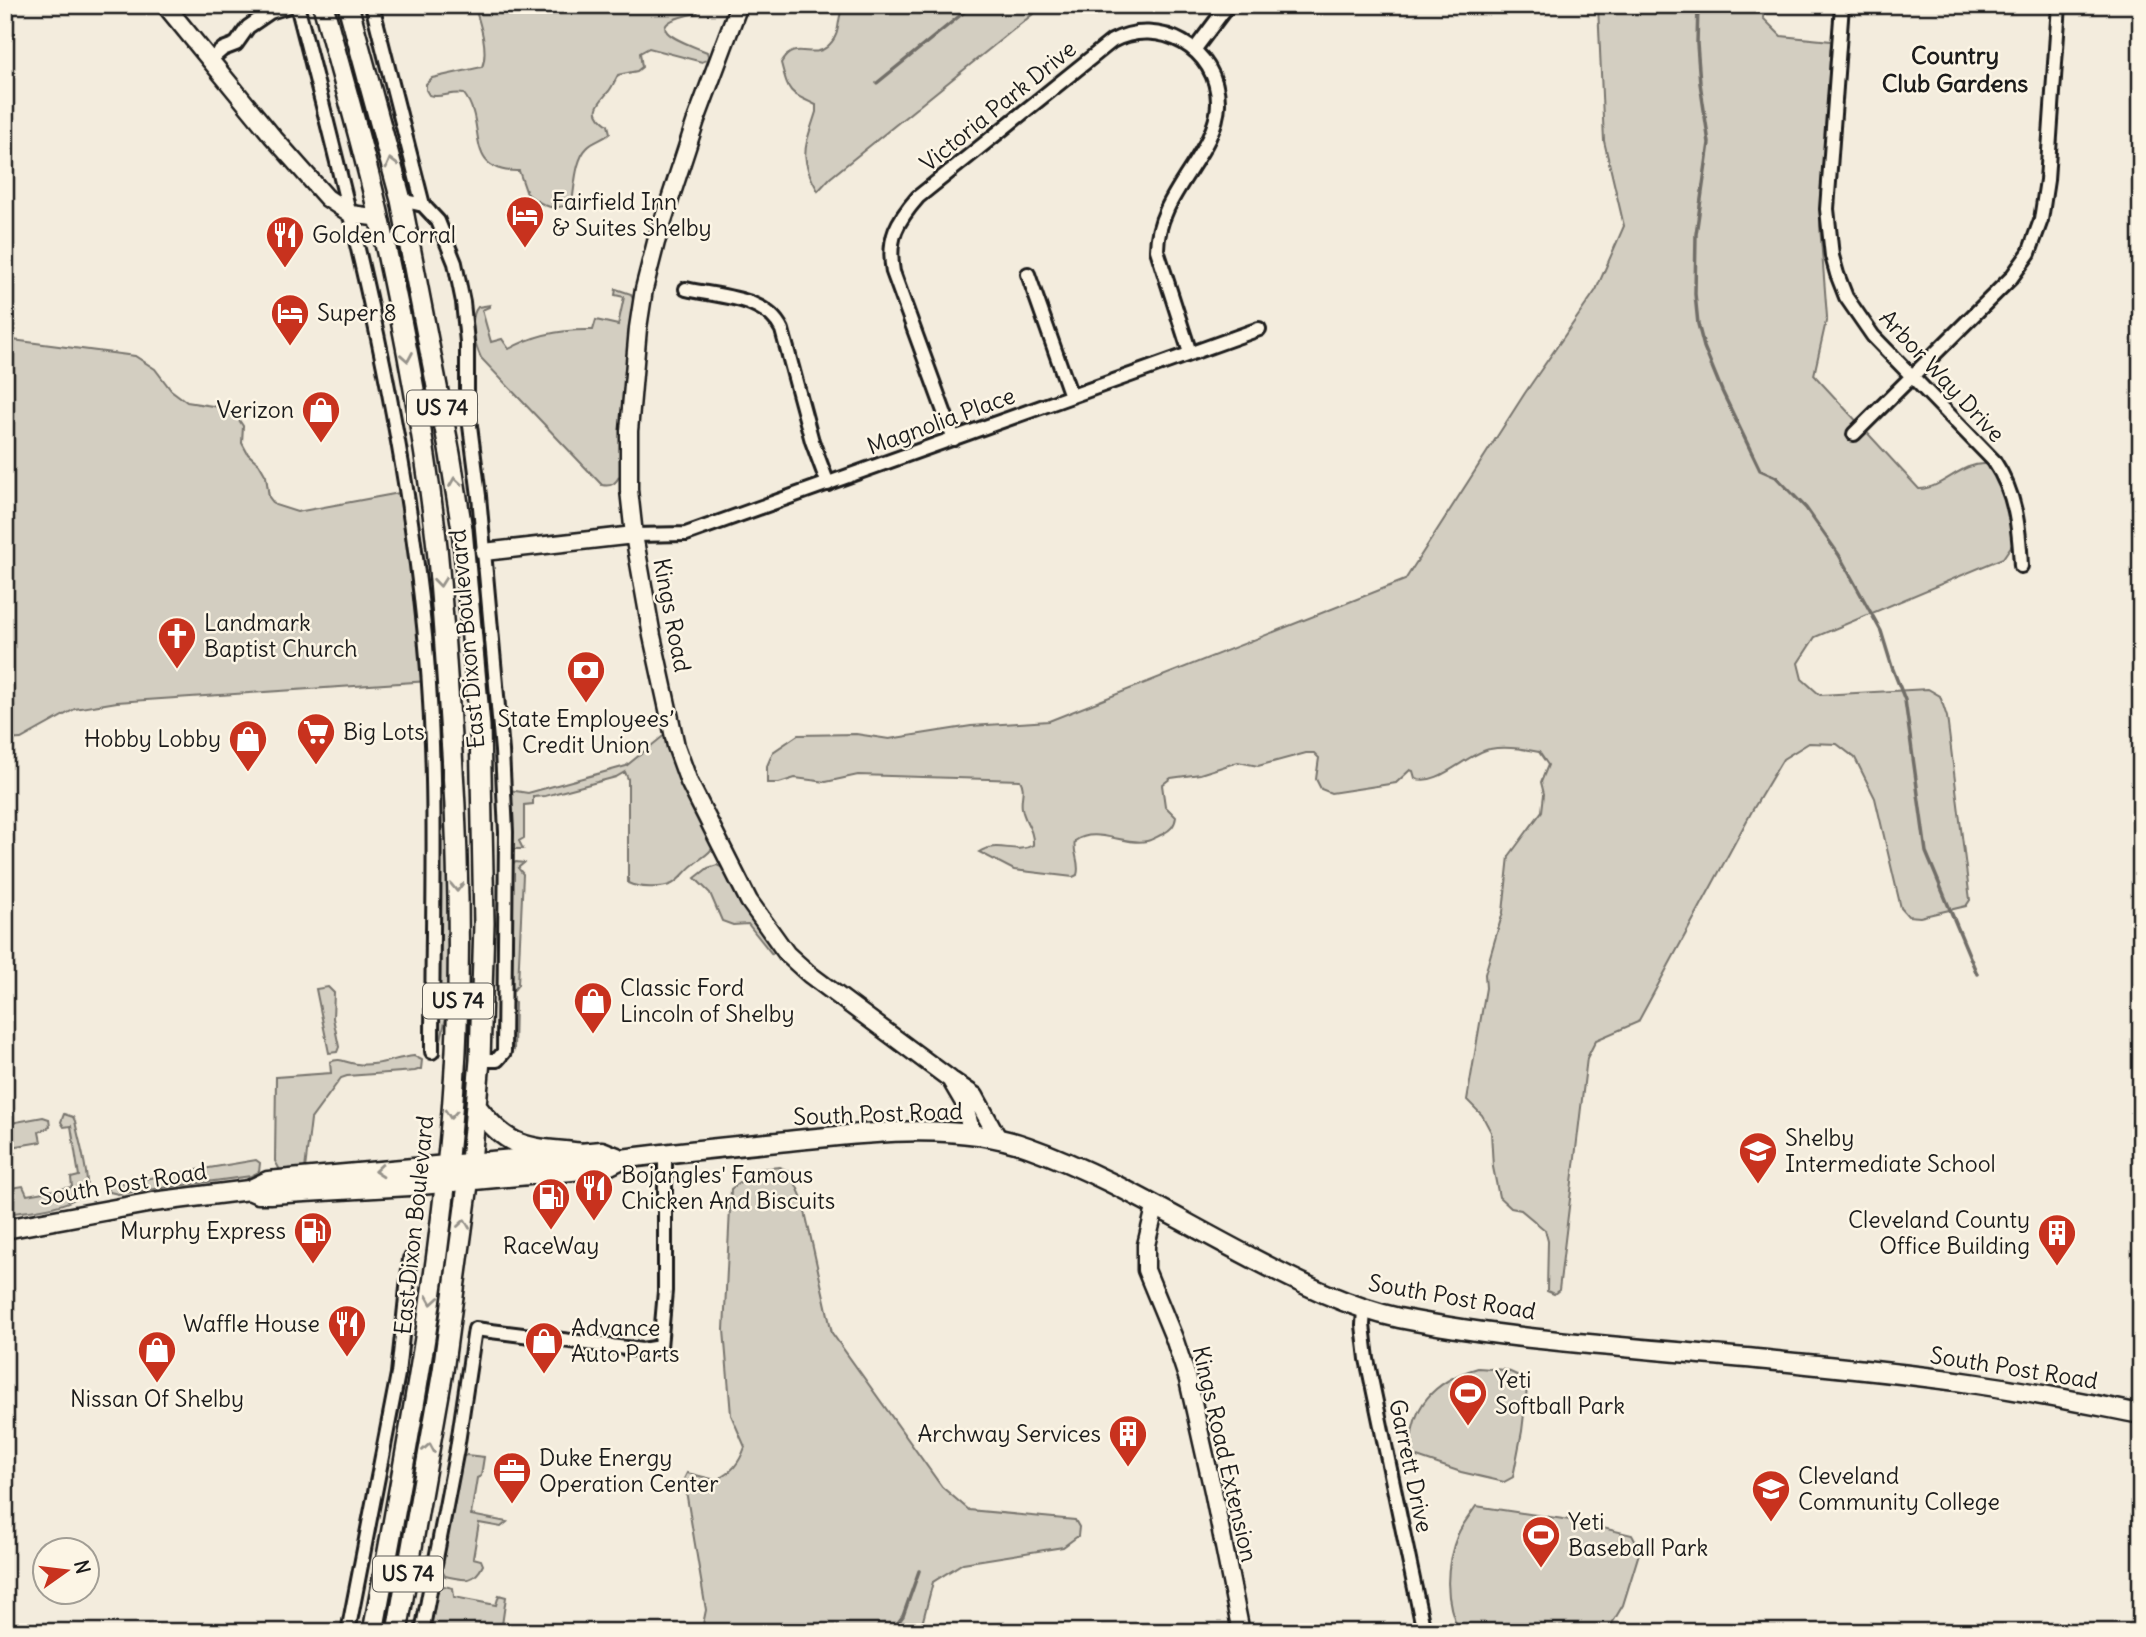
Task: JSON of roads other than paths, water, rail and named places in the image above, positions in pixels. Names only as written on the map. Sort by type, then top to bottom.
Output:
[{"type":"highway","name":"East Dixon Boulevard","points":[[348,5],[401,200],[431,353],[462,528],[480,726],[484,865],[480,1060],[470,1172],[443,1371],[397,1632]]},
{"type":"highway","name":"East Dixon Boulevard","points":[[324,10],[380,218],[413,389],[436,542],[445,634],[456,818],[458,1003],[434,1289],[373,1632]]},
{"type":"highway","points":[[324,10],[337,28],[382,188],[387,197],[401,200]]},
{"type":"highway","points":[[380,218],[387,220],[393,229],[420,335],[431,353]]},
{"type":"highway","points":[[476,1106],[496,1131],[515,1144],[579,1153]]},
{"type":"main road","name":"South Post Road","points":[[5,1229],[153,1202],[249,1190],[258,1194],[270,1194],[470,1172],[604,1168],[622,1159],[859,1135],[936,1132],[972,1134],[998,1138],[1066,1162],[1280,1273],[1364,1309],[1394,1317],[1480,1331],[1972,1383],[2141,1414]]},
{"type":"main road","name":"South Post Road","points":[[470,1172],[602,1151],[622,1159]]},
{"type":"street","points":[[165,5],[305,176],[327,198],[351,214],[380,218]]},
{"type":"street","points":[[209,61],[223,49],[236,44],[247,27],[270,12],[295,5]]},
{"type":"street","name":"East Dixon Boulevard","points":[[295,5],[351,214],[389,391],[417,564],[428,676],[433,819],[432,1052]]},
{"type":"street","name":"East Dixon Boulevard","points":[[372,5],[423,205],[433,214],[446,234],[463,302],[467,342],[467,411],[480,496],[501,738],[506,865],[503,1052],[496,1060],[480,1060]]},
{"type":"street","name":"Kings Road","points":[[739,5],[680,169],[644,289],[633,370],[629,490],[645,599],[676,746],[689,782],[749,901],[787,954],[809,974],[950,1079],[964,1103],[972,1134]]},
{"type":"street","points":[[1190,353],[1157,250],[1157,235],[1163,215],[1209,135],[1215,118],[1218,104],[1216,88],[1211,72],[1195,49],[1228,5]]},
{"type":"street","name":"Arbor Way Drive","points":[[1842,5],[1827,209],[1832,256],[1846,297],[1858,318],[1994,461],[2004,476],[2011,492],[2020,533],[2021,566]]},
{"type":"street","points":[[1853,434],[2011,278],[2029,253],[2037,234],[2047,180],[2059,5]]},
{"type":"street","name":"Victoria Park Drive","points":[[954,439],[893,272],[890,255],[898,221],[918,197],[1112,41],[1125,34],[1160,32],[1195,49]]},
{"type":"street","points":[[401,200],[423,205]]},
{"type":"street","points":[[1028,274],[1071,396]]},
{"type":"street","points":[[687,289],[751,303],[776,318],[782,330],[812,441],[828,484]]},
{"type":"street","name":"Magnolia Place","points":[[634,535],[685,534],[1259,329]]},
{"type":"street","points":[[484,552],[634,535]]},
{"type":"street","points":[[433,819],[456,818]]},
{"type":"street","points":[[484,865],[506,865]]},
{"type":"street","points":[[950,1079],[975,1096],[998,1138]]},
{"type":"street","points":[[422,1632],[457,1449],[475,1329],[642,1350],[660,1347],[665,1291],[665,1154]]},
{"type":"street","name":"Kings Road Extension","points":[[1155,1208],[1146,1245],[1146,1270],[1174,1338],[1190,1389],[1241,1632]]},
{"type":"street","name":"East Dixon Boulevard","points":[[348,1632],[398,1374],[410,1259]]},
{"type":"street","name":"Garrett Drive","points":[[1364,1309],[1367,1359],[1424,1632]]},
{"type":"street","points":[[398,1374],[420,1378]]},
{"type":"street","points":[[416,1516],[443,1523]]},
{"type":"waterway","points":[[877,83],[973,5]]},
{"type":"waterway","points":[[1698,5],[1700,83],[1709,143],[1696,234],[1695,294],[1704,347],[1760,470],[1776,477],[1806,508],[1839,555],[1881,631],[1905,700],[1926,852],[1977,974]]},
{"type":"waterway","points":[[891,1632],[903,1616],[919,1571]]},
{"type":"place","name":"Fairfield Inn & Suites Shelby","points":[[525,249]]},
{"type":"place","name":"Golden Corral","points":[[285,269]]},
{"type":"place","name":"Super 8","points":[[290,347]]},
{"type":"place","name":"Verizon","points":[[321,444]]},
{"type":"place","name":"Landmark Baptist Church","points":[[177,670]]},
{"type":"place","name":"State Employees’ Credit Union","points":[[586,704]]},
{"type":"place","name":"Big Lots","points":[[316,766]]},
{"type":"place","name":"Hobby Lobby","points":[[248,773]]},
{"type":"place","name":"Classic Ford Lincoln of Shelby","points":[[593,1035]]},
{"type":"place","name":"Shelby Intermediate School","points":[[1758,1185]]},
{"type":"place","name":"Bojangles' Famous Chicken And Biscuits","points":[[594,1222]]},
{"type":"place","name":"RaceWay","points":[[551,1231]]},
{"type":"place","name":"Murphy Express","points":[[313,1265]]},
{"type":"place","name":"Cleveland County Office Building","points":[[2057,1267]]},
{"type":"place","name":"Waffle House","points":[[347,1358]]},
{"type":"place","name":"Advance Auto Parts","points":[[544,1375]]},
{"type":"place","name":"Nissan Of Shelby","points":[[157,1384]]},
{"type":"place","name":"Yeti Softball Park","points":[[1468,1427]]},
{"type":"place","name":"Archway Services","points":[[1128,1468]]},
{"type":"place","name":"Duke Energy Operation Center","points":[[512,1505]]},
{"type":"place","name":"Cleveland Community College","points":[[1771,1523]]},
{"type":"place","name":"Yeti Baseball Park","points":[[1541,1569]]},
{"type":"district","name":"Country Club Gardens","points":[[1955,70]]}]
